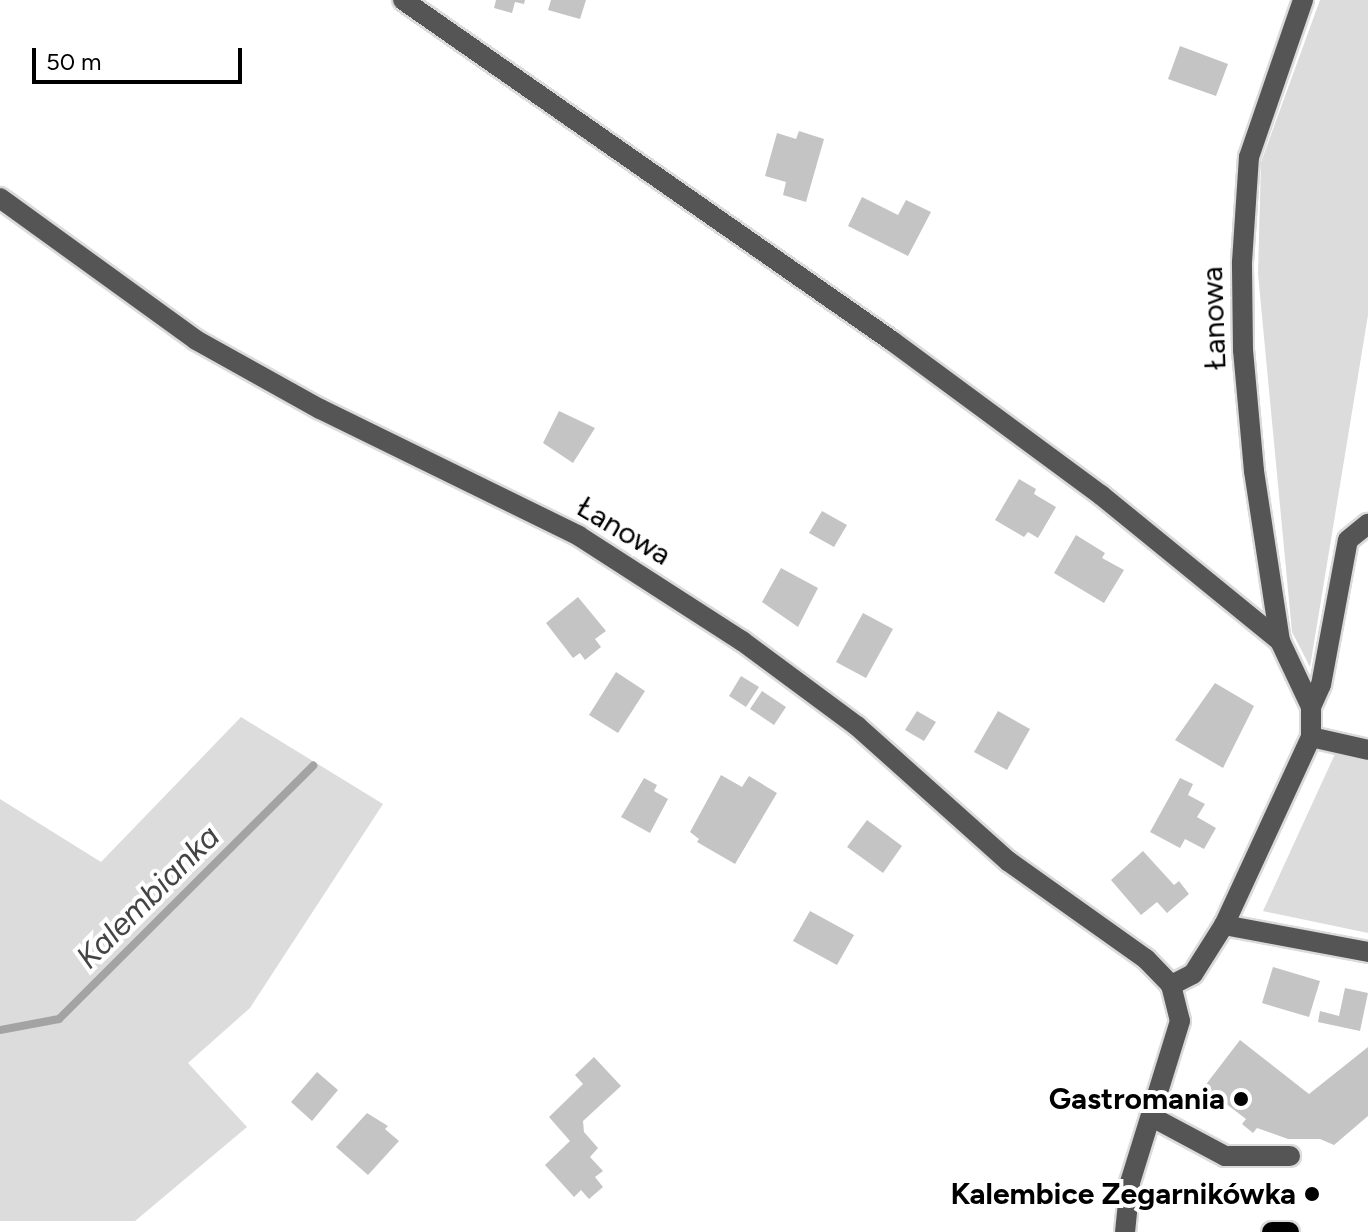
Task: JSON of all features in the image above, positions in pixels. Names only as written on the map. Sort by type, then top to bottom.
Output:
[{"type":"main road","points":[[1272,1232],[1289,1232]]},
{"type":"street","name":"Łanowa","points":[[403,0],[892,341],[1101,495],[1280,641]]},
{"type":"street","name":"Łanowa","points":[[0,198],[196,340],[320,409],[579,536],[742,641],[857,726],[1008,861],[1146,959],[1171,985],[1193,974],[1224,925],[1311,737],[1311,707],[1280,641],[1254,471],[1243,350],[1242,262],[1249,157],[1303,0]]},
{"type":"street","points":[[1311,707],[1321,685],[1348,540],[1368,524]]},
{"type":"street","points":[[1311,737],[1368,750]]},
{"type":"street","points":[[1224,925],[1368,952]]},
{"type":"street","points":[[1125,1232],[1130,1183],[1180,1021],[1171,985]]},
{"type":"street","points":[[1152,1117],[1225,1156],[1290,1156]]},
{"type":"shaded area","points":[[1320,0],[1368,0],[1368,315],[1310,667],[1292,632],[1258,274],[1261,162]]},
{"type":"shaded area","points":[[241,717],[383,804],[250,1008],[188,1063],[247,1127],[135,1221],[0,1221],[0,799],[101,862]]},
{"type":"shaded area","points":[[1335,754],[1368,761],[1368,933],[1263,911]]},
{"type":"building","points":[[496,0],[525,0],[524,4],[515,2],[512,13],[494,8]]},
{"type":"building","points":[[551,0],[586,0],[580,19],[548,10]]},
{"type":"building","points":[[1180,46],[1228,64],[1216,96],[1168,79]]},
{"type":"building","points":[[799,131],[824,139],[806,202],[783,195],[786,182],[765,176],[777,133],[796,139]]},
{"type":"building","points":[[862,197],[898,215],[906,200],[931,212],[908,256],[848,226]]},
{"type":"building","points":[[559,411],[595,428],[573,463],[543,443]]},
{"type":"building","points":[[1019,479],[1036,489],[1034,494],[1056,507],[1038,538],[1028,532],[1024,537],[995,520]]},
{"type":"building","points":[[822,511],[847,525],[834,547],[809,533]]},
{"type":"building","points":[[1076,535],[1105,553],[1102,558],[1124,570],[1104,603],[1054,573]]},
{"type":"building","points":[[781,568],[818,588],[798,627],[762,602]]},
{"type":"building","points":[[578,597],[606,631],[595,639],[601,647],[585,660],[580,653],[573,658],[546,623]]},
{"type":"building","points":[[863,613],[893,629],[866,678],[836,662]]},
{"type":"building","points":[[616,672],[645,691],[618,733],[589,715]]},
{"type":"building","points":[[741,676],[759,687],[746,707],[729,696]]},
{"type":"building","points":[[1215,683],[1254,706],[1223,768],[1175,740]]},
{"type":"building","points":[[762,691],[786,707],[774,725],[750,709]]},
{"type":"building","points":[[917,711],[936,722],[924,741],[905,730]]},
{"type":"building","points":[[998,711],[1030,729],[1007,770],[974,752]]},
{"type":"building","points":[[721,775],[742,787],[749,776],[777,793],[735,864],[697,842],[699,839],[690,832]]},
{"type":"building","points":[[644,778],[657,785],[654,791],[668,799],[650,833],[621,817]]},
{"type":"building","points":[[1180,778],[1193,784],[1188,795],[1205,804],[1197,817],[1216,828],[1204,849],[1185,839],[1180,848],[1150,832]]},
{"type":"building","points":[[867,820],[902,846],[883,873],[847,847]]},
{"type":"building","points":[[1143,851],[1174,885],[1179,881],[1189,894],[1167,913],[1157,902],[1141,915],[1111,880]]},
{"type":"building","points":[[810,911],[854,935],[837,965],[793,941]]},
{"type":"building","points":[[1273,967],[1320,981],[1309,1017],[1262,1003]]},
{"type":"building","points":[[1345,988],[1368,993],[1360,1031],[1318,1022],[1320,1011],[1339,1016]]},
{"type":"building","points":[[1240,1040],[1309,1094],[1368,1047],[1368,1116],[1334,1145],[1320,1139],[1288,1139],[1257,1128],[1253,1133],[1242,1124],[1246,1119],[1204,1087]]},
{"type":"building","points":[[594,1057],[621,1086],[583,1121],[584,1132],[598,1148],[590,1157],[603,1171],[595,1177],[603,1187],[589,1199],[581,1190],[574,1197],[545,1165],[570,1141],[549,1117],[583,1084],[575,1075]]},
{"type":"building","points":[[317,1072],[338,1090],[312,1121],[291,1102]]},
{"type":"building","points":[[367,1113],[388,1126],[385,1129],[399,1141],[368,1175],[336,1147]]},
{"type":"waterway","name":"Kalembianka","points":[[0,1030],[59,1019],[313,766]]},
{"type":"place","name":"Gastromania","points":[[1241,1099]]},
{"type":"place","name":"Kalembice Zegarnikówka","points":[[1312,1194]]}]
